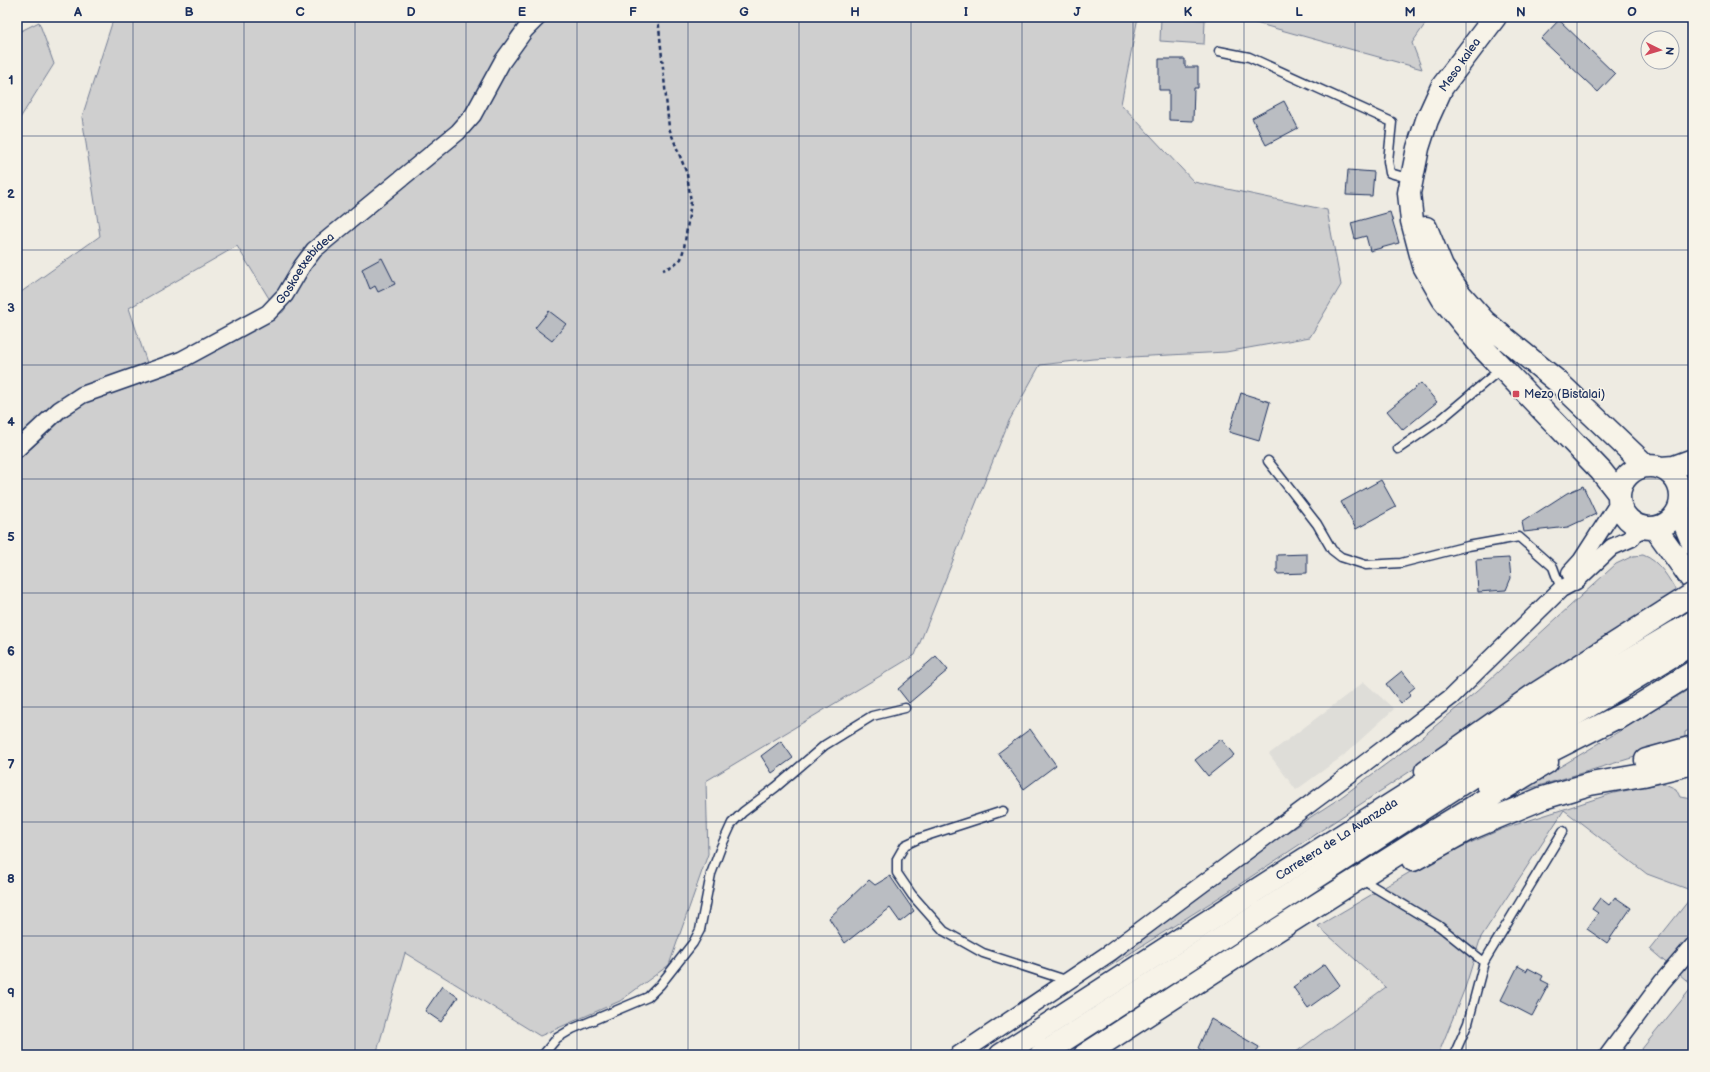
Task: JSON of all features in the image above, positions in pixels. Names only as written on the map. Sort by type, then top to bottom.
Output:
[{"type":"main road","name":"Meso kalea","points":[[1495,17],[1442,87],[1427,120],[1418,148],[1409,193],[1412,221],[1424,266],[1442,299],[1484,349],[1601,470],[1619,498]]},
{"type":"main road","points":[[1414,170],[1427,230],[1442,267],[1460,294],[1485,322],[1557,381],[1654,467],[1670,473],[1677,481],[1684,500],[1693,544]]},
{"type":"main road","points":[[1693,460],[1674,467],[1638,468],[1625,479],[1619,498],[1622,511],[1627,518],[1648,528],[1693,581]]},
{"type":"main road","points":[[1648,528],[1665,525],[1673,519],[1684,500]]},
{"type":"main road","points":[[1283,872],[1528,700],[1693,594]]},
{"type":"main road","name":"Carretera de La Avanzada","points":[[1001,1055],[1283,872],[1469,755],[1687,636]]},
{"type":"main road","name":"Carretera de La Avanzada","points":[[1041,1055],[1687,636]]},
{"type":"main road","points":[[1085,1055],[1416,842],[1693,672]]},
{"type":"main road","points":[[1378,837],[1636,708]]},
{"type":"main road","points":[[1590,784],[1639,761],[1693,747]]},
{"type":"main road","points":[[1274,932],[1329,909],[1369,884],[1469,830],[1543,798],[1590,784],[1643,775],[1693,764]]},
{"type":"street","name":"Goskoetxebidea","points":[[17,449],[59,410],[82,395],[181,360],[268,313],[285,295],[302,266],[314,250],[458,132],[473,115],[502,62],[526,30],[538,17]]},
{"type":"street","points":[[1561,589],[1569,574],[1581,561],[1619,498]]},
{"type":"street","points":[[958,1055],[1111,952],[1451,696],[1561,589],[1576,581],[1612,547],[1632,538],[1648,528]]},
{"type":"street","points":[[1608,1055],[1662,982],[1693,946]]},
{"type":"lane","points":[[1219,51],[1249,57],[1392,122],[1388,161],[1390,174],[1414,170]]},
{"type":"lane","points":[[1398,449],[1439,421],[1503,368]]},
{"type":"lane","points":[[1268,461],[1317,524],[1332,550],[1341,558],[1366,565],[1400,564],[1468,546],[1519,537],[1553,567],[1561,589]]},
{"type":"lane","points":[[543,1055],[557,1038],[572,1029],[648,997],[660,985],[693,943],[700,930],[712,874],[721,846],[732,823],[743,812],[776,787],[825,745],[872,716],[905,708]]},
{"type":"lane","points":[[1003,811],[920,838],[905,845],[897,859],[897,873],[912,895],[944,931],[983,953],[1070,981]]},
{"type":"lane","points":[[1454,1055],[1468,1023],[1484,962],[1563,831]]},
{"type":"lane","points":[[1369,884],[1439,926],[1484,962]]},
{"type":"path","points":[[658,17],[668,128],[687,174],[691,202],[680,259],[672,266],[664,270]]},
{"type":"shaded area","points":[[114,17],[527,17],[513,31],[460,123],[270,300],[237,246],[129,308],[148,366],[17,442],[17,295],[100,236],[82,117]]},
{"type":"shaded area","points":[[545,17],[1138,17],[1121,104],[1194,182],[1327,210],[1341,285],[1310,337],[1226,352],[1093,359],[1040,365],[1009,421],[915,655],[706,781],[708,854],[669,965],[620,1001],[540,1036],[405,953],[376,1055],[17,1055],[17,461],[81,403],[179,368],[283,312],[324,249],[469,130],[517,50]]},
{"type":"shaded area","points":[[1234,17],[1430,17],[1412,43],[1422,69]]},
{"type":"shaded area","points":[[1161,18],[1205,20],[1204,44],[1160,41]]},
{"type":"shaded area","points":[[39,22],[54,64],[17,123],[17,33]]},
{"type":"shaded area","points":[[1643,555],[1659,566],[1678,594],[1234,888],[1099,973],[1260,850],[1340,798],[1416,742],[1476,692],[1616,564],[1633,556]]},
{"type":"shaded area","points":[[1364,682],[1394,709],[1343,756],[1296,790],[1269,754]]},
{"type":"shaded area","points":[[1693,687],[1693,728],[1685,732],[1685,742],[1518,792]]},
{"type":"shaded area","points":[[1663,783],[1676,789],[1680,797],[1693,799],[1693,891],[1647,874],[1564,810],[1481,937],[1465,988],[1438,1055],[1292,1055],[1386,987],[1318,926],[1429,861],[1502,829],[1614,793]]},
{"type":"shaded area","points":[[1693,895],[1693,986],[1650,949]]},
{"type":"shaded area","points":[[1693,986],[1693,1055],[1637,1055]]},
{"type":"building","points":[[1559,20],[1615,74],[1598,92],[1541,39]]},
{"type":"building","points":[[1159,59],[1185,59],[1185,67],[1198,67],[1198,88],[1194,88],[1193,121],[1169,120],[1169,90],[1159,90]]},
{"type":"building","points":[[1284,101],[1298,128],[1266,145],[1252,118]]},
{"type":"building","points":[[1348,170],[1374,172],[1372,196],[1346,195]]},
{"type":"building","points":[[1390,212],[1399,243],[1370,251],[1366,236],[1355,239],[1351,223]]},
{"type":"building","points":[[382,258],[395,284],[378,292],[375,286],[370,289],[362,269]]},
{"type":"building","points":[[549,311],[566,324],[552,341],[535,328]]},
{"type":"building","points":[[1421,383],[1437,402],[1403,430],[1387,411]]},
{"type":"building","points":[[1241,393],[1270,402],[1259,441],[1229,432]]},
{"type":"building","points":[[1381,480],[1396,507],[1356,529],[1341,502]]},
{"type":"building","points":[[1583,486],[1596,514],[1568,527],[1524,532],[1522,522],[1567,493]]},
{"type":"building","points":[[1307,554],[1307,573],[1277,574],[1277,555]]},
{"type":"building","points":[[1509,558],[1511,578],[1506,590],[1478,592],[1476,560]]},
{"type":"building","points":[[936,656],[948,670],[909,703],[898,689]]},
{"type":"building","points":[[1402,671],[1415,687],[1409,692],[1411,695],[1401,703],[1386,684]]},
{"type":"building","points":[[1030,729],[1056,765],[1024,789],[998,753]]},
{"type":"building","points":[[1221,739],[1234,755],[1208,776],[1195,760]]},
{"type":"building","points":[[781,741],[793,758],[772,773],[761,756]]},
{"type":"building","points":[[890,876],[914,911],[900,922],[890,908],[845,943],[829,918],[869,880],[875,885]]},
{"type":"building","points":[[1615,897],[1631,908],[1607,943],[1587,929],[1598,913],[1592,909],[1600,898],[1609,905]]},
{"type":"building","points":[[1325,964],[1340,985],[1308,1008],[1293,987]]},
{"type":"building","points":[[1518,966],[1527,971],[1528,968],[1543,976],[1541,980],[1549,984],[1532,1016],[1501,1000]]},
{"type":"building","points":[[442,986],[458,997],[441,1022],[425,1011]]},
{"type":"building","points":[[1211,1019],[1259,1047],[1255,1055],[1209,1055],[1198,1048]]},
{"type":"place","name":"Mezo (Bistalai)","points":[[1516,394]]}]
